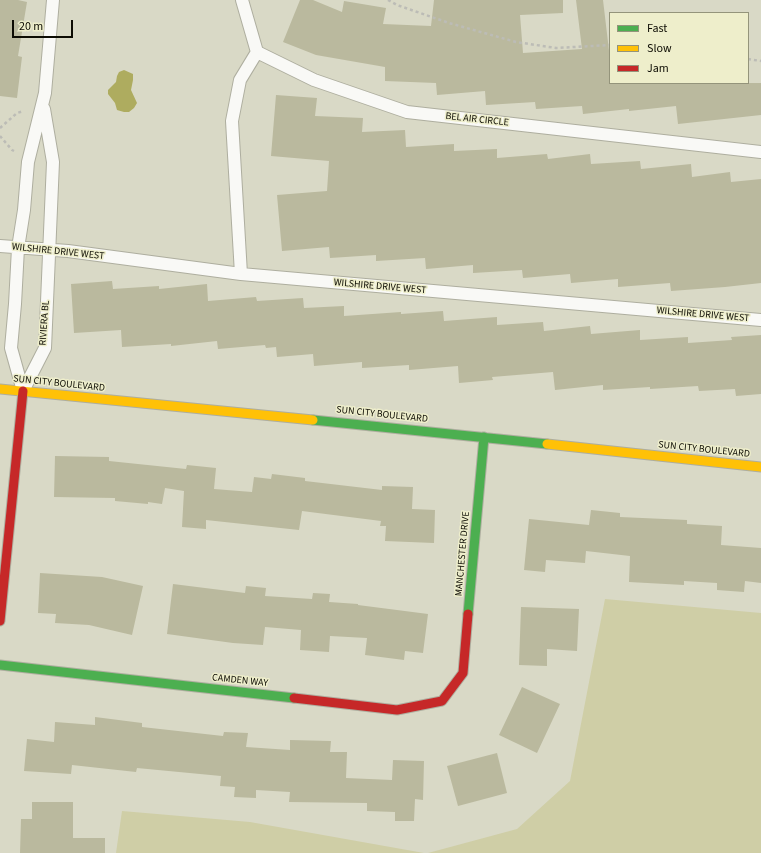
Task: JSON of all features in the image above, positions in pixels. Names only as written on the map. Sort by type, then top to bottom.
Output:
[{"type":"street","name":"SUN CITY BOULEVARD","points":[[0,389],[484,437],[761,467]]},
{"type":"street","points":[[0,621],[23,391]]},
{"type":"street","name":"MANCHESTER DRIVE","points":[[463,673],[484,437]]},
{"type":"street","name":"CAMDEN WAY","points":[[0,665],[397,710],[442,701],[463,673]]},
{"type":"lane","name":"RIVIERA BL","points":[[23,391],[11,348],[18,248],[24,210],[28,162],[45,93],[53,0]]},
{"type":"lane","points":[[241,274],[232,121],[240,80],[257,52],[242,0]]},
{"type":"lane","name":"BEL AIR CIRCLE","points":[[257,52],[314,80],[406,112],[761,152]]},
{"type":"lane","name":"RIVIERA BL","points":[[23,391],[44,348],[53,162],[43,104]]},
{"type":"lane","name":"WILSHIRE DRIVE WEST","points":[[0,246],[68,251],[241,274],[761,320]]},
{"type":"path","points":[[388,0],[397,5],[449,23],[535,46],[567,48],[609,45]]},
{"type":"path","points":[[749,59],[761,61]]},
{"type":"path","points":[[0,128],[16,113],[43,104]]},
{"type":"green space","points":[[605,599],[761,613],[761,853],[428,853],[517,829],[570,781]]},
{"type":"green space","points":[[122,811],[250,822],[424,853],[116,853]]},
{"type":"shaded area","points":[[124,70],[133,74],[131,90],[137,103],[129,112],[117,110],[115,103],[108,94],[108,90],[116,82],[119,72]]},
{"type":"building","points":[[0,0],[18,0],[27,2],[18,56],[22,57],[17,98],[0,96]]},
{"type":"building","points":[[300,0],[313,0],[342,12],[344,1],[386,8],[383,24],[431,26],[434,0],[563,0],[563,13],[520,15],[523,53],[582,49],[576,0],[603,0],[609,51],[609,84],[761,83],[761,115],[678,124],[676,106],[583,114],[582,106],[536,109],[535,102],[486,105],[485,91],[437,95],[436,83],[385,81],[385,67],[316,55],[283,42]]},
{"type":"building","points":[[276,95],[317,98],[315,116],[363,118],[362,132],[405,130],[406,147],[454,144],[454,151],[497,149],[497,158],[547,154],[548,159],[590,154],[591,164],[640,161],[641,169],[691,164],[692,177],[730,172],[731,182],[761,179],[761,283],[671,291],[670,283],[618,287],[618,279],[571,283],[570,274],[523,278],[522,270],[473,273],[473,265],[426,269],[425,258],[376,261],[376,255],[330,258],[329,247],[282,251],[277,195],[327,191],[329,161],[271,156]]},
{"type":"building","points":[[112,281],[113,289],[159,286],[159,289],[207,284],[208,301],[256,297],[257,301],[303,298],[304,308],[344,306],[344,316],[443,311],[444,321],[497,317],[497,325],[543,322],[544,331],[590,326],[591,334],[640,330],[640,340],[688,337],[688,343],[732,340],[731,337],[761,335],[761,394],[736,396],[735,389],[699,391],[698,386],[603,390],[603,385],[555,390],[553,372],[492,377],[493,380],[459,383],[458,366],[409,370],[409,365],[362,368],[362,362],[314,366],[313,354],[277,357],[276,347],[266,348],[265,345],[218,349],[217,341],[171,346],[171,344],[122,347],[121,330],[74,333],[71,284]]},
{"type":"building","points":[[55,456],[109,457],[109,461],[186,469],[187,465],[216,468],[214,489],[252,492],[254,477],[271,479],[272,474],[305,478],[305,481],[382,490],[382,486],[413,487],[412,509],[435,510],[434,543],[385,541],[386,526],[380,526],[381,521],[302,511],[299,530],[206,520],[206,529],[182,527],[184,491],[165,488],[162,504],[115,501],[115,498],[54,497]]},
{"type":"building","points":[[591,510],[620,513],[620,517],[687,520],[687,524],[722,526],[721,545],[761,548],[761,583],[745,581],[744,592],[717,590],[717,583],[684,581],[684,585],[629,582],[630,556],[586,551],[585,563],[546,560],[545,572],[524,570],[529,519],[589,525]]},
{"type":"building","points":[[40,573],[102,577],[143,586],[132,635],[89,625],[55,623],[56,614],[38,613]]},
{"type":"building","points":[[173,584],[245,593],[246,586],[266,588],[265,596],[312,599],[313,593],[330,594],[329,602],[358,604],[428,614],[423,653],[405,651],[404,660],[365,655],[367,638],[330,636],[329,652],[300,650],[301,630],[265,627],[263,645],[233,643],[167,634]]},
{"type":"building","points":[[521,607],[579,609],[577,651],[547,649],[547,666],[519,665]]},
{"type":"building","points":[[522,687],[560,704],[537,753],[499,735]]},
{"type":"building","points":[[95,717],[142,723],[142,727],[223,736],[224,732],[248,733],[246,747],[290,750],[290,740],[331,741],[330,752],[347,752],[346,778],[392,780],[393,760],[424,761],[423,800],[415,799],[414,821],[395,821],[395,812],[367,811],[367,803],[289,802],[290,792],[256,790],[256,798],[234,797],[235,787],[220,786],[221,776],[137,768],[136,772],[72,765],[71,774],[24,771],[27,739],[54,742],[55,722],[95,725]]},
{"type":"building","points":[[497,753],[507,793],[458,806],[447,766]]},
{"type":"building","points":[[32,802],[73,802],[73,838],[105,838],[105,853],[20,853],[21,819],[32,819]]},
{"type":"traffic: fast","points":[[313,420],[547,444]]},
{"type":"traffic: fast","points":[[468,614],[484,437]]},
{"type":"traffic: fast","points":[[0,665],[294,698]]},
{"type":"traffic: slow","points":[[0,389],[313,420]]},
{"type":"traffic: slow","points":[[547,444],[761,467]]},
{"type":"traffic: jam","points":[[0,621],[23,391]]},
{"type":"traffic: jam","points":[[294,698],[397,710],[442,701],[463,673],[468,614]]}]
